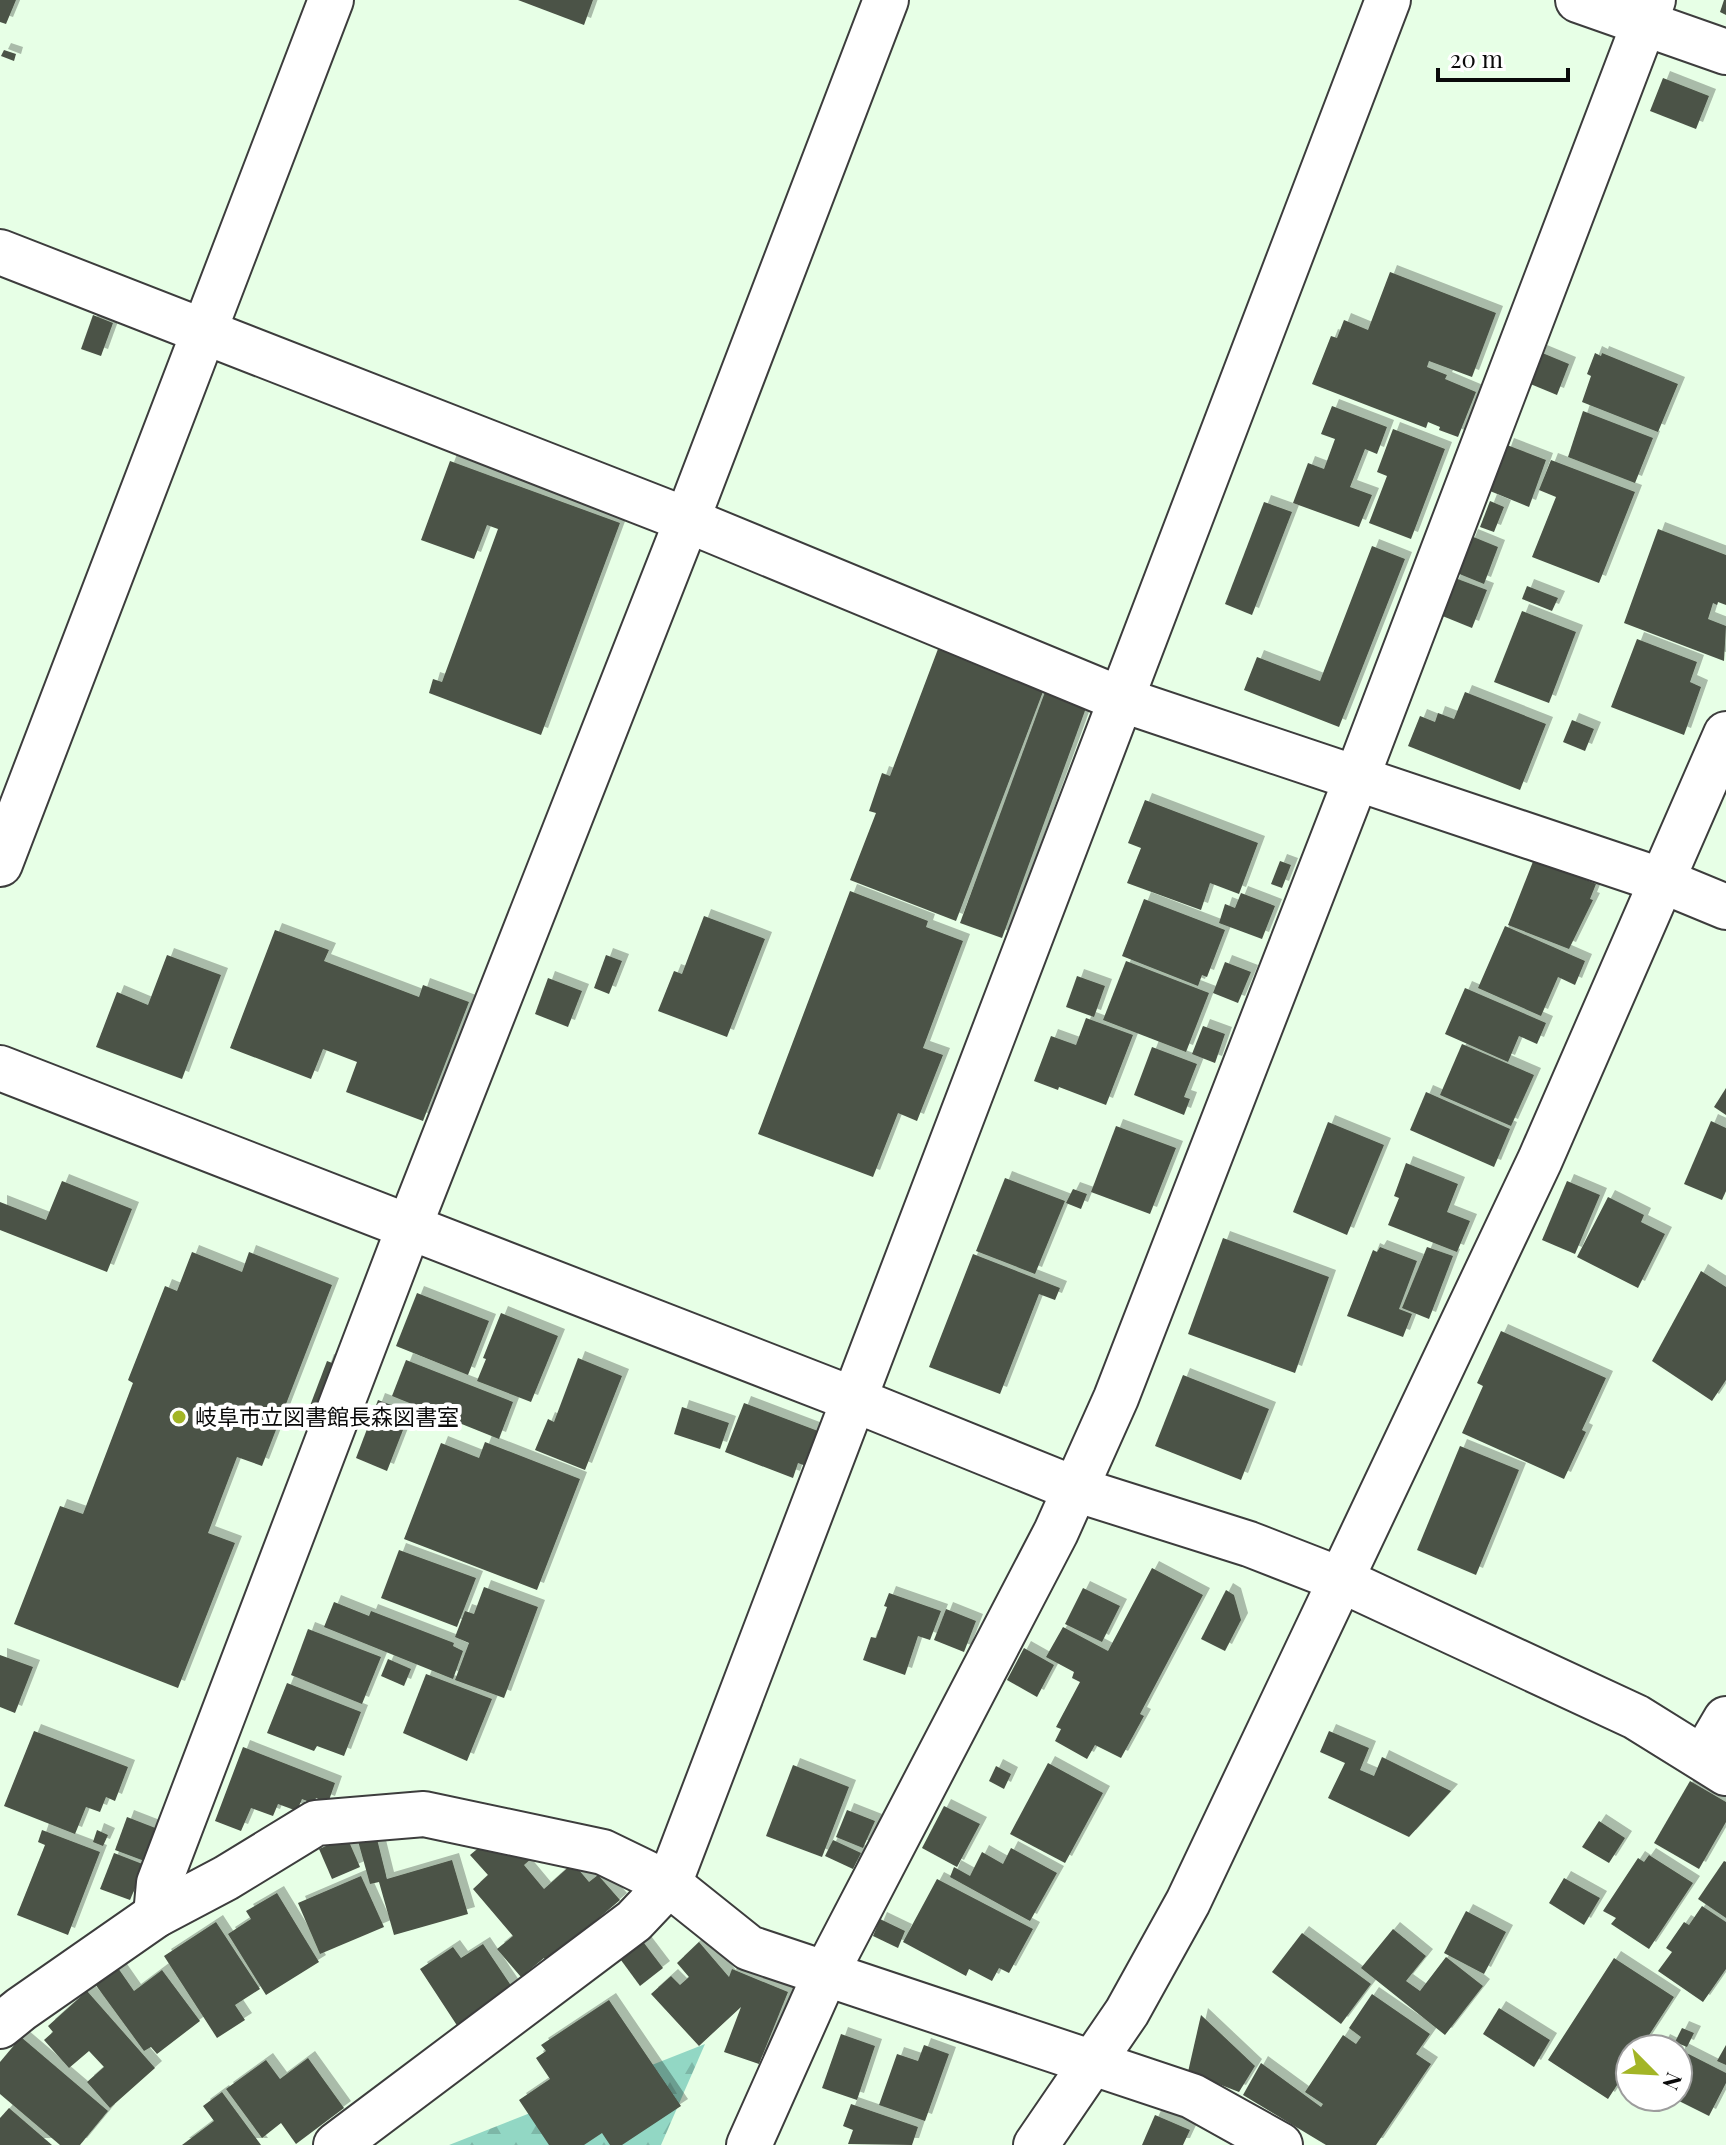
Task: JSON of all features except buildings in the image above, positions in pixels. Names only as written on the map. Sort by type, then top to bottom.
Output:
[{"type":"street","points":[[0,864],[331,0]]},
{"type":"street","points":[[156,1915],[159,1883],[409,1227],[687,520],[886,0]]},
{"type":"street","points":[[336,2145],[634,1921],[669,1884],[1388,0]]},
{"type":"street","points":[[1578,0],[1648,11],[1726,52]]},
{"type":"street","points":[[749,2145],[825,1975],[1056,1532],[1116,1398],[1357,777],[1648,11]]},
{"type":"street","points":[[0,252],[687,520],[1120,699],[1663,881],[1726,907]]},
{"type":"street","points":[[1036,2145],[1127,2012],[1188,1902],[1540,1160],[1726,734]]},
{"type":"street","points":[[0,1068],[855,1400],[1075,1489],[1249,1544],[1339,1579],[1636,1717],[1714,1766],[1726,1719]]},
{"type":"street","points":[[0,2026],[156,1915],[226,1878],[316,1823],[424,1814],[603,1852],[669,1884],[749,1948],[1192,2096],[1280,2145]]},
{"type":"green space","points":[[705,2044],[661,2145],[449,2145]]},
{"type":"place","name":"岐阜市立図書館長森図書室","points":[[179,1417]]}]
